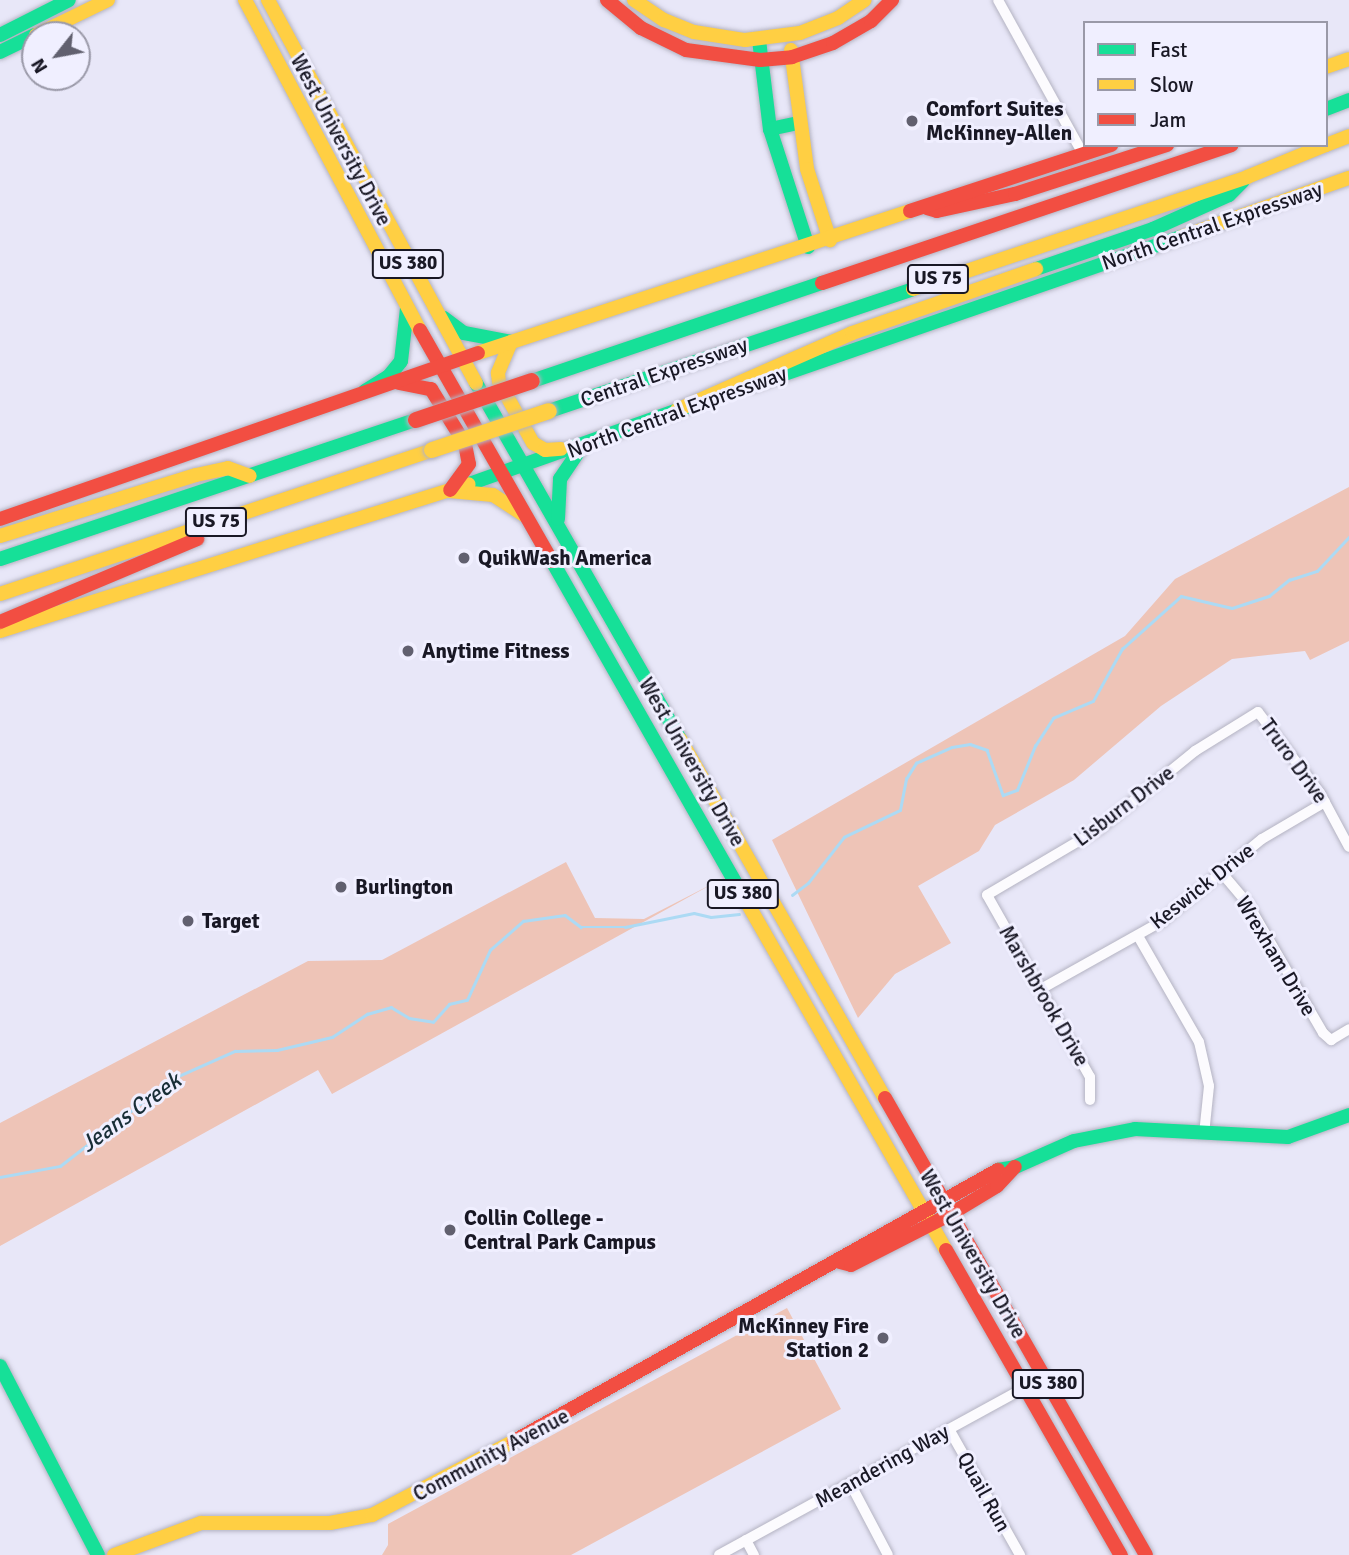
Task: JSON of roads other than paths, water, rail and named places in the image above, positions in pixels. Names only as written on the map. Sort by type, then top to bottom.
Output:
[{"type":"main road","points":[[2,43],[68,0]]},
{"type":"main road","points":[[64,21],[108,0]]},
{"type":"main road","name":"West University Drive","points":[[245,0],[407,308],[1121,1555]]},
{"type":"main road","name":"West University Drive","points":[[268,0],[434,310],[1146,1555]]},
{"type":"main road","points":[[607,0],[641,28],[686,50],[760,60],[792,57],[857,30],[892,0]]},
{"type":"main road","points":[[634,0],[664,20],[694,32],[759,40],[789,36],[828,23],[865,0]]},
{"type":"main road","points":[[789,36],[799,123],[811,184],[830,240]]},
{"type":"main road","points":[[2,43],[21,38]]},
{"type":"main road","points":[[759,40],[770,129],[808,247]]},
{"type":"main road","points":[[1328,66],[1348,59]]},
{"type":"main road","points":[[1328,108],[1349,100]]},
{"type":"main road","points":[[770,129],[799,123]]},
{"type":"main road","name":"Central Expressway","points":[[1328,144],[1349,136]]},
{"type":"main road","points":[[0,519],[440,365],[830,240],[1105,147]]},
{"type":"main road","points":[[927,208],[937,211],[1015,194],[1161,147]]},
{"type":"main road","name":"Central Expressway","points":[[0,559],[1225,147]]},
{"type":"main road","name":"Central Expressway","points":[[0,594],[1247,177],[1321,147]]},
{"type":"main road","points":[[1303,195],[1317,180],[1349,168]]},
{"type":"main road","points":[[677,410],[852,333],[1153,229],[1229,195],[1247,177]]},
{"type":"main road","name":"North Central Expressway","points":[[0,631],[524,466],[677,410],[1349,178]]},
{"type":"main road","points":[[365,391],[389,376],[401,361],[407,308]]},
{"type":"main road","points":[[434,310],[464,333],[511,342]]},
{"type":"main road","points":[[511,342],[498,378],[529,437],[551,451],[582,446]]},
{"type":"main road","points":[[389,383],[420,384],[431,389],[465,444],[469,464],[449,491]]},
{"type":"main road","points":[[559,526],[560,479],[582,446]]},
{"type":"main road","points":[[0,536],[196,475],[228,468],[250,476]]},
{"type":"main road","points":[[0,622],[320,488]]},
{"type":"main road","points":[[449,491],[493,495],[529,519]]},
{"type":"main road","points":[[604,652],[623,641]]},
{"type":"main road","name":"Community Avenue","points":[[114,1555],[163,1533],[201,1523],[330,1523],[372,1515],[405,1501],[840,1262],[851,1265],[928,1216],[940,1199],[989,1171],[1015,1167],[1074,1141],[1135,1129],[1288,1137],[1349,1115]]},
{"type":"main road","name":"Community Avenue","points":[[928,1216],[949,1214],[997,1186],[1015,1167]]},
{"type":"main road","points":[[0,1366],[98,1555]]},
{"type":"street","points":[[998,0],[1083,154]]},
{"type":"street","name":"Truro Drive","points":[[1258,712],[1325,802],[1349,847]]},
{"type":"street","name":"Lisburn Drive","points":[[987,895],[1099,829],[1195,751],[1258,712]]},
{"type":"street","name":"Keswick Drive","points":[[1041,989],[1138,936],[1262,839],[1325,802]]},
{"type":"street","name":"Wrexham Drive","points":[[1221,872],[1248,904],[1331,1040],[1349,1029]]},
{"type":"street","name":"Marshbrook Drive","points":[[987,895],[1090,1077],[1090,1100]]},
{"type":"street","points":[[1138,936],[1199,1042],[1209,1086],[1204,1133]]},
{"type":"street","name":"Meandering Way","points":[[719,1555],[1044,1377]]},
{"type":"street","name":"Quail Run","points":[[949,1429],[1020,1555]]},
{"type":"street","points":[[850,1483],[888,1555]]},
{"type":"street","points":[[746,1541],[754,1555]]},
{"type":"waterway","name":"Jeans Creek","points":[[792,895],[808,883],[844,837],[900,810],[906,779],[916,763],[952,747],[970,744],[987,750],[1003,795],[1017,790],[1035,746],[1053,718],[1093,701],[1122,649],[1181,596],[1232,608],[1269,596],[1289,580],[1317,571],[1349,537]]},
{"type":"waterway","name":"Jeans Creek","points":[[0,1177],[60,1166],[172,1079],[235,1051],[277,1050],[332,1037],[367,1014],[391,1007],[409,1018],[433,1022],[449,1004],[467,1000],[490,950],[523,921],[565,915],[581,927],[625,927],[694,913],[711,917],[739,914]]},
{"type":"place","name":"Comfort Suites McKinney-Allen","points":[[912,121]]},
{"type":"place","name":"QuikWash America","points":[[464,558]]},
{"type":"place","name":"Anytime Fitness","points":[[408,651]]},
{"type":"place","name":"Burlington","points":[[341,887]]},
{"type":"place","name":"Target","points":[[188,921]]},
{"type":"place","name":"Collin College - Central Park Campus","points":[[450,1230]]},
{"type":"place","name":"McKinney Fire Station 2","points":[[883,1338]]}]
